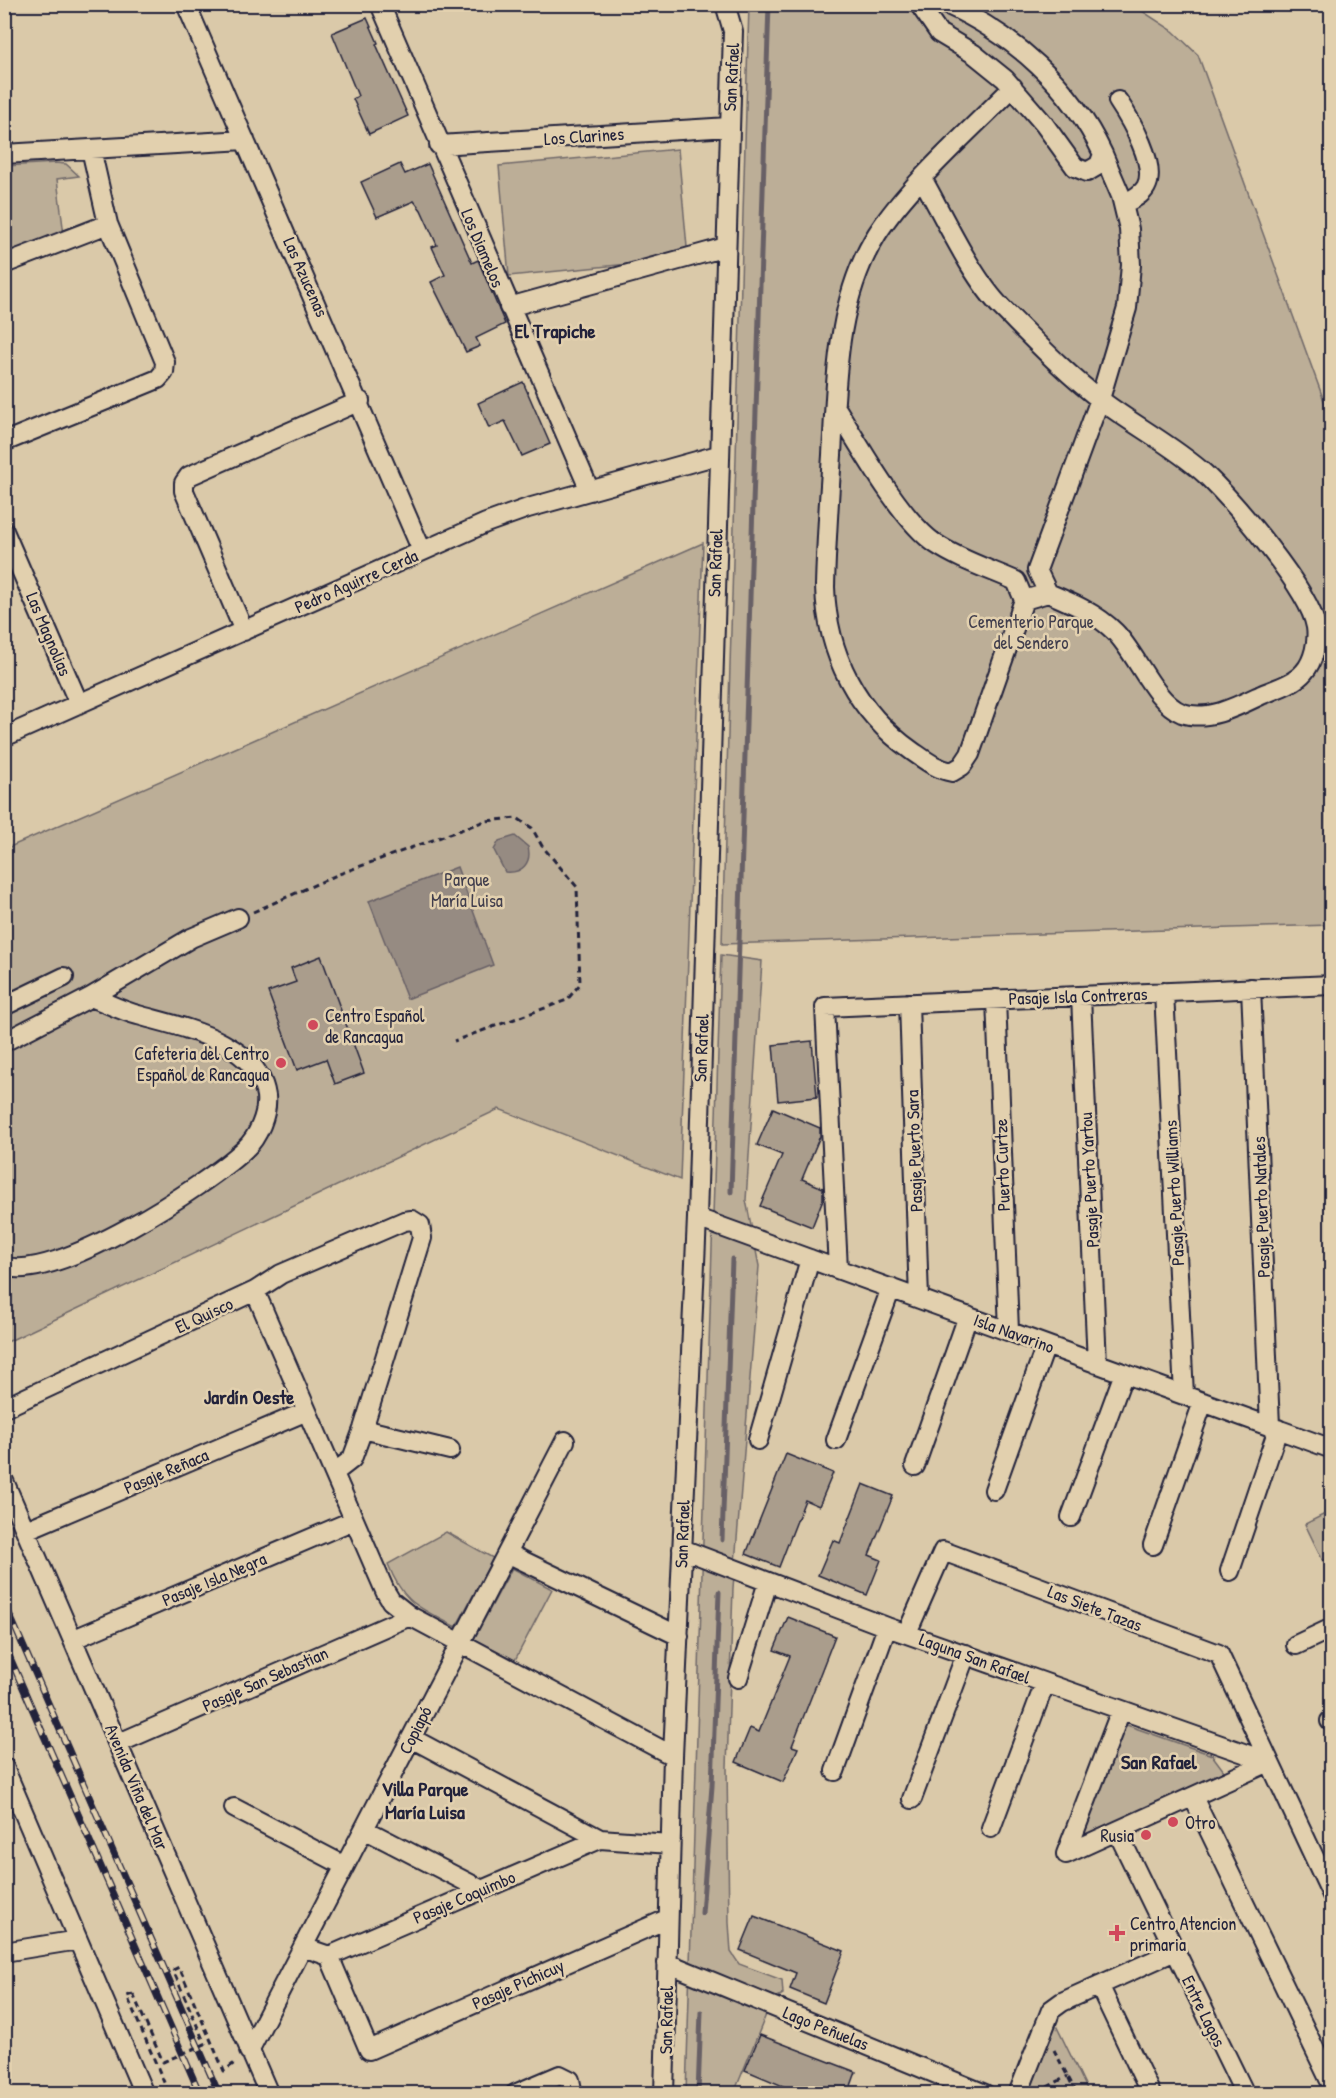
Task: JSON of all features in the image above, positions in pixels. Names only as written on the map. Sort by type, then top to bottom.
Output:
[{"type":"street","name":"Las Azucenas","points":[[186,4],[360,402],[422,551]]},
{"type":"street","name":"Los Diamelos","points":[[380,4],[590,490]]},
{"type":"street","name":"San Rafael","points":[[664,2094],[673,1756],[697,1218],[718,455],[733,31],[725,4]]},
{"type":"street","points":[[920,4],[939,33],[989,66],[1013,87],[1079,170],[1087,172],[1095,169],[1103,154]]},
{"type":"street","points":[[946,4],[1000,34],[1042,68],[1074,106],[1103,154],[1123,204],[1131,247],[1130,288],[1123,328],[1100,399],[1037,570],[1016,581]]},
{"type":"street","points":[[835,406],[892,494],[934,543],[1016,581],[1024,600],[969,754],[962,766],[952,772],[942,770],[900,742],[870,715],[840,661],[826,611],[826,558],[835,406],[845,319],[860,268],[886,220],[1013,87]]},
{"type":"street","points":[[1118,101],[1136,132],[1148,172],[1148,181],[1143,192],[1123,204]]},
{"type":"street","name":"Los Clarines","points":[[439,145],[729,127]]},
{"type":"street","points":[[4,154],[245,140]]},
{"type":"street","points":[[4,442],[158,379],[164,372],[165,362],[108,224],[91,149]]},
{"type":"street","points":[[923,180],[974,269],[999,305],[1100,399],[1203,473],[1236,505],[1275,556],[1308,605],[1316,627],[1313,655],[1306,670],[1293,681],[1225,711],[1192,715],[1173,709],[1114,631],[1079,606],[1048,593],[1024,600]]},
{"type":"street","points":[[4,264],[108,224]]},
{"type":"street","points":[[509,307],[726,247]]},
{"type":"street","points":[[244,630],[184,491],[184,483],[189,476],[360,402]]},
{"type":"street","name":"Pedro Aguirre Cerda","points":[[4,737],[509,514],[718,455]]},
{"type":"street","name":"Las Magnolias","points":[[4,531],[9,553],[79,704]]},
{"type":"street","points":[[1037,570],[1048,593]]},
{"type":"street","points":[[4,1042],[92,997],[191,938],[238,918]]},
{"type":"street","points":[[4,1006],[64,977]]},
{"type":"street","name":"Pasaje Isla Contreras","points":[[838,1269],[825,1007],[1332,985]]},
{"type":"street","name":"Pasaje Puerto Natales","points":[[1251,988],[1274,1428]]},
{"type":"street","name":"Pasaje Puerto Williams","points":[[1164,992],[1184,1395]]},
{"type":"street","name":"Pasaje Puerto Yartou","points":[[1081,996],[1097,1364]]},
{"type":"street","points":[[4,1266],[31,1268],[50,1264],[110,1238],[168,1205],[246,1149],[258,1133],[266,1096],[258,1075],[241,1056],[215,1037],[169,1021],[137,1015],[92,997]]},
{"type":"street","name":"Puerto Curtze","points":[[996,999],[1009,1331]]},
{"type":"street","name":"Pasaje Puerto Sara","points":[[909,1003],[920,1299]]},
{"type":"street","name":"Isla Navarino","points":[[697,1218],[1332,1449]]},
{"type":"street","name":"El Quisco","points":[[4,1408],[255,1291],[273,1277],[404,1221],[416,1222],[422,1228],[422,1238],[363,1429]]},
{"type":"street","points":[[758,1440],[810,1259]]},
{"type":"street","points":[[836,1440],[891,1288]]},
{"type":"street","points":[[255,1291],[391,1601],[410,1616],[673,1756]]},
{"type":"street","points":[[915,1466],[968,1316]]},
{"type":"street","points":[[994,1490],[1046,1345]]},
{"type":"street","points":[[1071,1517],[1124,1373]]},
{"type":"street","points":[[1153,1545],[1203,1402]]},
{"type":"street","name":"Pasaje Reñaca","points":[[26,1530],[307,1411]]},
{"type":"street","points":[[1230,1571],[1274,1428]]},
{"type":"street","points":[[334,1473],[352,1460],[363,1429],[450,1450]]},
{"type":"street","name":"Copiapó","points":[[249,2051],[565,1441]]},
{"type":"street","name":"Avenida Viña del Mar","points":[[4,1481],[269,2094]]},
{"type":"street","name":"Pasaje Isla Negra","points":[[74,1639],[354,1520]]},
{"type":"street","name":"Laguna San Rafael","points":[[682,1549],[887,1627],[1269,1762]]},
{"type":"street","name":"Las Siete Tazas","points":[[907,1634],[943,1551],[1219,1654],[1269,1762]]},
{"type":"street","points":[[507,1553],[679,1636]]},
{"type":"street","points":[[738,1678],[768,1582]]},
{"type":"street","name":"Pasaje San Sebastian","points":[[119,1743],[410,1616]]},
{"type":"street","points":[[835,1771],[887,1627]]},
{"type":"street","points":[[1296,1645],[1332,1628]]},
{"type":"street","points":[[912,1799],[966,1654]]},
{"type":"street","points":[[991,1828],[1045,1683]]},
{"type":"street","points":[[1121,1710],[1066,1854],[1269,1762],[1332,1895]]},
{"type":"street","points":[[411,1738],[600,1839],[670,1844]]},
{"type":"street","points":[[4,1767],[144,2094]]},
{"type":"street","points":[[1193,1797],[1332,2085]]},
{"type":"street","points":[[234,1808],[345,1866]]},
{"type":"street","points":[[364,1829],[482,1890]]},
{"type":"street","name":"Entre Lagos","points":[[1116,1831],[1245,2094]]},
{"type":"street","name":"Pasaje Coquimbo","points":[[328,1956],[600,1839]]},
{"type":"street","name":"Pasaje Pichicuy","points":[[328,1956],[369,2049],[668,1919]]},
{"type":"street","points":[[4,1952],[78,1940]]},
{"type":"street","points":[[303,1947],[328,1956]]},
{"type":"street","points":[[1018,2094],[1042,2027],[1051,2010],[1099,1985],[1175,1951]]},
{"type":"street","name":"Lago Peñuelas","points":[[667,1963],[985,2094]]},
{"type":"street","points":[[1099,1985],[1151,2094]]},
{"type":"street","points":[[515,2094],[560,2075],[570,2080],[573,2094]]},
{"type":"path","points":[[238,918],[339,874],[423,843],[485,821],[517,818],[532,828],[542,846],[577,887],[580,984],[567,1000],[454,1041]]},
{"type":"path","points":[[169,2094],[127,1996],[133,1994],[163,2062],[205,2044],[173,1970],[179,1967],[224,2071]]},
{"type":"path","points":[[1042,2027],[1077,2094]]},
{"type":"path","points":[[1036,2094],[1068,2076]]},
{"type":"green space","name":"Cementerio Parque del Sendero","points":[[749,5],[1133,5],[1173,31],[1198,55],[1331,420],[1331,925],[722,944]]},
{"type":"green space","points":[[678,149],[688,258],[509,276],[499,166]]},
{"type":"green space","points":[[66,164],[79,176],[57,179],[64,235],[5,257],[5,166]]},
{"type":"green space","name":"Parque María Luisa","points":[[703,543],[680,1180],[499,1109],[5,1343],[5,849]]},
{"type":"green space","points":[[721,955],[762,961],[746,1200],[759,1266],[733,1588],[727,1767],[729,1923],[731,1952],[739,1964],[782,1980],[783,1994],[772,2000],[734,2093],[686,2094]]},
{"type":"green space","points":[[1331,1511],[1331,1557],[1323,1561],[1305,1524]]},
{"type":"green space","points":[[446,1532],[493,1558],[456,1627],[422,1609],[407,1597],[388,1564]]},
{"type":"green space","points":[[512,1568],[552,1589],[515,1660],[474,1639]]},
{"type":"green space","points":[[1121,1723],[1212,1755],[1224,1771],[1219,1778],[1089,1837],[1083,1836],[1081,1831]]},
{"type":"green space","points":[[1053,2019],[1089,2093],[1023,2094]]},
{"type":"shaded area","points":[[515,836],[528,847],[527,862],[521,869],[505,872],[494,850],[499,841]]},
{"type":"shaded area","points":[[457,867],[493,965],[407,999],[369,901]]},
{"type":"building","points":[[367,18],[408,116],[369,134],[353,99],[358,96],[332,33]]},
{"type":"building","points":[[400,164],[405,174],[428,164],[472,263],[478,260],[505,324],[476,338],[480,346],[466,352],[431,282],[445,275],[432,247],[437,245],[421,210],[414,201],[377,217],[361,182]]},
{"type":"building","points":[[523,382],[550,444],[522,456],[505,421],[489,428],[478,403]]},
{"type":"building","name":"Centro Español de Rancagua","points":[[321,956],[364,1073],[335,1084],[326,1059],[297,1070],[268,992],[296,982],[291,968]]},
{"type":"building","points":[[812,1041],[817,1097],[778,1101],[773,1045]]},
{"type":"building","points":[[773,1108],[820,1128],[820,1136],[802,1179],[823,1188],[823,1199],[812,1227],[760,1206],[782,1155],[757,1145]]},
{"type":"building","points":[[786,1454],[833,1473],[819,1506],[805,1500],[779,1567],[746,1554]]},
{"type":"building","points":[[863,1484],[893,1496],[869,1555],[881,1560],[867,1595],[818,1575],[833,1540],[840,1543]]},
{"type":"building","points":[[788,1617],[835,1636],[792,1746],[798,1748],[783,1782],[736,1762],[750,1728],[759,1732],[790,1656],[774,1650]]},
{"type":"building","points":[[754,1916],[844,1951],[824,2003],[790,1989],[796,1973],[740,1950]]},
{"type":"building","points":[[760,2035],[856,2072],[848,2094],[802,2094],[745,2070]]},
{"type":"waterway","points":[[731,1192],[769,4]]},
{"type":"waterway","points":[[722,1540],[732,1259]]},
{"type":"waterway","points":[[702,1913],[712,1786],[719,1592]]},
{"type":"waterway","points":[[698,2094],[701,2012]]},
{"type":"railway","points":[[4,1602],[219,2094]]},
{"type":"railway","points":[[4,1644],[200,2094]]},
{"type":"place","name":"Centro Español de Rancagua","points":[[313,1025]]},
{"type":"place","name":"Cafeteria del Centro Español de Rancagua","points":[[281,1063]]},
{"type":"place","name":"Otro","points":[[1173,1822]]},
{"type":"place","name":"Rusia","points":[[1146,1835]]},
{"type":"place","name":"Centro Atencion primaria","points":[[1117,1933]]},
{"type":"district","name":"El Trapiche","points":[[555,330]]},
{"type":"district","name":"Jardín Oeste","points":[[249,1396]]},
{"type":"district","name":"San Rafael","points":[[1159,1761]]},
{"type":"district","name":"Villa Parque María Luisa","points":[[425,1800]]}]
